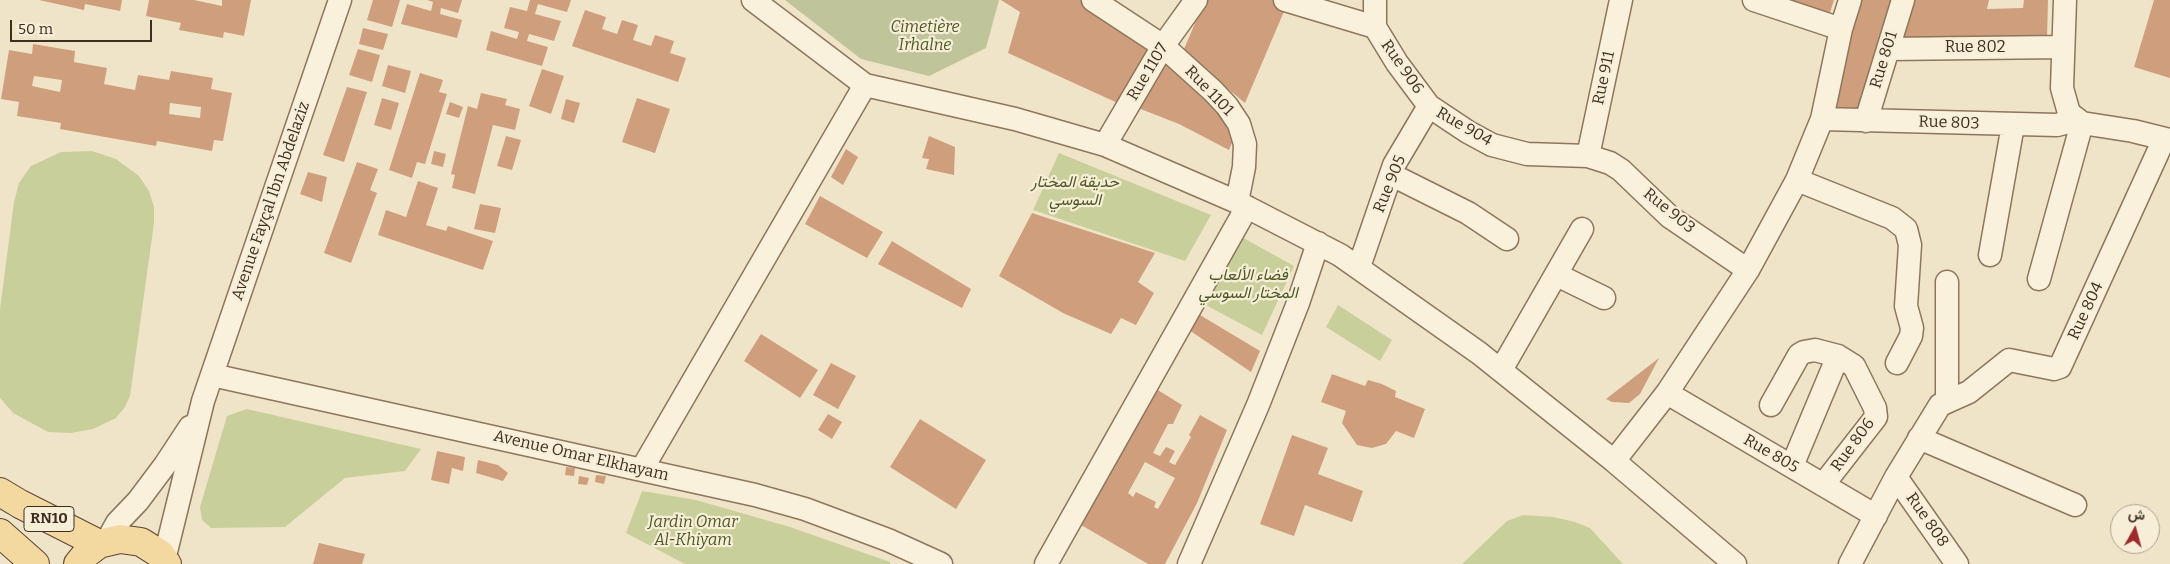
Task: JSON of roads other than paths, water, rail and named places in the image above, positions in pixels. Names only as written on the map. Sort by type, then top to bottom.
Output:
[{"type":"main road","name":"RN10","points":[[0,492],[20,504],[103,543],[120,539],[142,542],[160,554],[165,562]]},
{"type":"main road","name":"RN10","points":[[0,533],[35,564]]},
{"type":"main road","points":[[78,564],[87,553],[103,543]]},
{"type":"street","name":"Avenue Fayçal Ibn Abdelaziz","points":[[165,562],[203,401],[340,0]]},
{"type":"street","points":[[753,0],[865,85],[1015,119],[1105,145],[1242,204],[1318,243],[1358,267],[1501,370],[1614,461],[1735,564]]},
{"type":"street","name":"Rue 1101","points":[[1046,564],[1242,204],[1246,158],[1245,144],[1239,124],[1227,106],[1213,91],[1163,46],[1093,0]]},
{"type":"street","name":"Rue 1107","points":[[1105,145],[1163,46],[1196,0]]},
{"type":"street","points":[[1285,0],[1375,27],[1375,0]]},
{"type":"street","name":"Rue 911","points":[[1588,156],[1621,0]]},
{"type":"street","points":[[1754,0],[1842,29]]},
{"type":"street","points":[[1614,461],[1667,393],[1748,270],[1797,180],[1822,119],[1830,92],[1842,29],[1850,0]]},
{"type":"street","name":"Rue 801","points":[[1866,121],[1903,0]]},
{"type":"street","points":[[2065,0],[2062,47],[2063,96],[2068,113],[2079,122],[2133,131],[2167,140]]},
{"type":"street","name":"Rue 906","points":[[1375,27],[1397,63],[1429,106]]},
{"type":"street","name":"Rue 802","points":[[1888,49],[2062,47]]},
{"type":"street","points":[[642,469],[865,85]]},
{"type":"street","name":"Rue 904","points":[[1429,106],[1468,132],[1492,145],[1527,154],[1588,156]]},
{"type":"street","name":"Rue 905","points":[[1358,267],[1394,165],[1429,106]]},
{"type":"street","name":"Rue 803","points":[[1822,119],[2013,125],[2057,125],[2079,122]]},
{"type":"street","points":[[2039,279],[2079,122]]},
{"type":"street","points":[[1990,255],[2013,125]]},
{"type":"street","name":"Rue 804","points":[[1850,564],[1896,477],[1937,408],[1947,401],[1969,392],[2009,360],[2054,369],[2060,366],[2167,140]]},
{"type":"street","name":"Rue 903","points":[[1588,156],[1604,161],[1621,170],[1670,217],[1748,270]]},
{"type":"street","points":[[1392,175],[1468,213],[1507,239]]},
{"type":"street","points":[[1797,180],[1892,218],[1906,229],[1910,245],[1906,306],[1912,328],[1911,336],[1897,363]]},
{"type":"street","points":[[1501,370],[1582,229]]},
{"type":"street","points":[[1189,564],[1258,405],[1298,303],[1318,243]]},
{"type":"street","points":[[1557,275],[1604,298]]},
{"type":"street","points":[[1947,282],[1947,401]]},
{"type":"street","name":"Rue 806","points":[[1771,405],[1799,355],[1815,350],[1838,356],[1854,366],[1876,413],[1873,420],[1823,485]]},
{"type":"street","points":[[1792,466],[1838,356]]},
{"type":"street","name":"Avenue Omar Elkhayam","points":[[212,375],[642,469],[805,509],[888,540],[940,564]]},
{"type":"street","name":"Rue 805","points":[[1667,393],[1876,516]]},
{"type":"street","name":"Avenue Fayçal Ibn Abdelaziz","points":[[103,543],[138,501],[184,439],[203,401]]},
{"type":"street","points":[[1919,438],[2075,505]]},
{"type":"street","name":"Rue 808","points":[[1896,477],[1957,564]]},
{"type":"park label","name":"Cimetière Irhalne","points":[[925,37]]},
{"type":"park label","name":"حديقة المختار السوسي","points":[[1075,192]]},
{"type":"park label","name":"فضاء الألعاب المختار السوسي","points":[[1248,285]]},
{"type":"park label","name":"Jardin Omar Al-Khiyam","points":[[693,532]]}]
